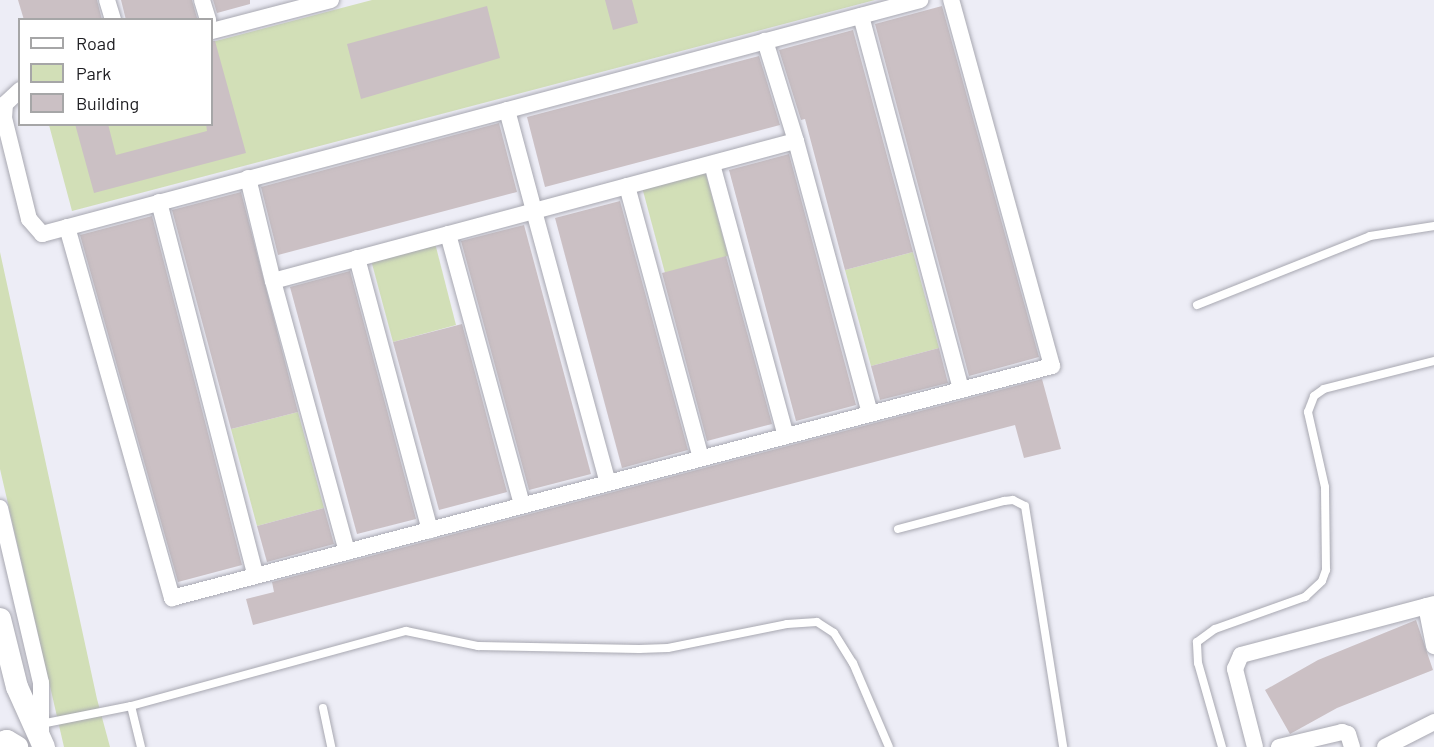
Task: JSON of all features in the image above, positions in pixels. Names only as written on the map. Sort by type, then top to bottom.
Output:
[{"type":"main road","points":[[0,619],[17,687],[42,737]]},
{"type":"main road","points":[[0,743],[7,741],[17,747]]},
{"type":"street","points":[[107,0],[112,18]]},
{"type":"street","points":[[202,0],[207,18]]},
{"type":"street","points":[[213,31],[331,0]]},
{"type":"street","points":[[18,91],[11,94],[5,104],[7,159],[34,229],[42,234],[920,0]]},
{"type":"street","points":[[67,227],[172,598],[1052,366],[951,0]]},
{"type":"street","points":[[861,16],[961,390]]},
{"type":"street","points":[[765,41],[796,141],[870,414]]},
{"type":"street","points":[[507,110],[608,483]]},
{"type":"street","points":[[273,281],[796,141]]},
{"type":"street","points":[[712,164],[786,436]]},
{"type":"street","points":[[249,178],[273,281],[347,552]]},
{"type":"street","points":[[627,186],[701,458]]},
{"type":"street","points":[[159,202],[255,576]]},
{"type":"street","points":[[448,234],[522,506]]},
{"type":"street","points":[[357,258],[430,530]]},
{"type":"street","points":[[0,508],[41,683],[42,737]]},
{"type":"street","points":[[1255,747],[1235,669],[1241,655],[1430,605],[1434,646]]},
{"type":"street","points":[[1385,747],[1434,722]]},
{"type":"street","points":[[1279,747],[1342,732],[1348,734],[1353,747]]},
{"type":"lane","points":[[1197,305],[1370,236],[1434,226]]},
{"type":"lane","points":[[1222,747],[1198,663],[1197,642],[1215,628],[1305,597],[1322,581],[1326,570],[1325,488],[1308,412],[1314,396],[1324,389],[1434,361]]},
{"type":"lane","points":[[898,528],[1004,501],[1012,500],[1024,506],[1063,747]]},
{"type":"lane","points":[[42,737],[131,706],[406,631],[478,646],[639,649],[668,648],[787,624],[817,622],[834,633],[853,663],[889,747]]},
{"type":"lane","points":[[131,706],[141,747]]},
{"type":"lane","points":[[323,708],[331,747]]},
{"type":"green space","points":[[372,0],[875,0],[72,211],[49,126],[213,126],[213,42]]},
{"type":"green space","points":[[705,171],[728,256],[665,273],[642,187]]},
{"type":"green space","points":[[435,243],[456,325],[393,342],[371,260]]},
{"type":"green space","points":[[0,252],[97,699],[110,747],[64,747],[0,469]]},
{"type":"green space","points":[[913,252],[939,348],[871,366],[845,270]]},
{"type":"green space","points":[[298,412],[324,508],[257,526],[231,429]]},
{"type":"building","points":[[18,0],[97,0],[102,18],[23,18]]},
{"type":"building","points":[[121,0],[192,0],[197,18],[126,18]]},
{"type":"building","points":[[213,0],[250,0],[250,4],[217,13]]},
{"type":"building","points":[[605,0],[632,0],[638,23],[613,30]]},
{"type":"building","points":[[487,6],[500,58],[361,99],[347,44]]},
{"type":"building","points":[[942,6],[1039,357],[969,376],[875,24]]},
{"type":"building","points":[[853,30],[913,252],[845,270],[805,119],[801,120],[779,50]]},
{"type":"building","points":[[213,41],[215,41],[246,153],[94,193],[76,126],[109,126],[116,155],[207,131],[206,126],[213,126]]},
{"type":"building","points":[[759,56],[780,125],[545,187],[527,117]]},
{"type":"building","points":[[499,123],[517,192],[278,255],[261,187]]},
{"type":"building","points":[[789,154],[856,405],[796,421],[729,170]]},
{"type":"building","points":[[241,192],[298,412],[231,429],[172,210]]},
{"type":"building","points":[[620,201],[688,450],[622,468],[555,218]]},
{"type":"building","points":[[152,216],[242,565],[178,582],[80,235]]},
{"type":"building","points":[[524,225],[591,474],[529,490],[461,241]]},
{"type":"building","points":[[726,256],[772,424],[707,441],[662,273]]},
{"type":"building","points":[[350,271],[416,519],[357,534],[290,287]]},
{"type":"building","points":[[462,324],[507,492],[439,510],[393,342]]},
{"type":"building","points":[[939,348],[948,383],[880,400],[871,366]]},
{"type":"building","points":[[1042,379],[1061,449],[1024,458],[1015,425],[253,625],[246,599],[274,592],[272,582]]},
{"type":"building","points":[[324,508],[334,544],[267,562],[257,526]]},
{"type":"building","points":[[1416,620],[1433,670],[1337,708],[1290,734],[1265,690],[1318,660]]}]
